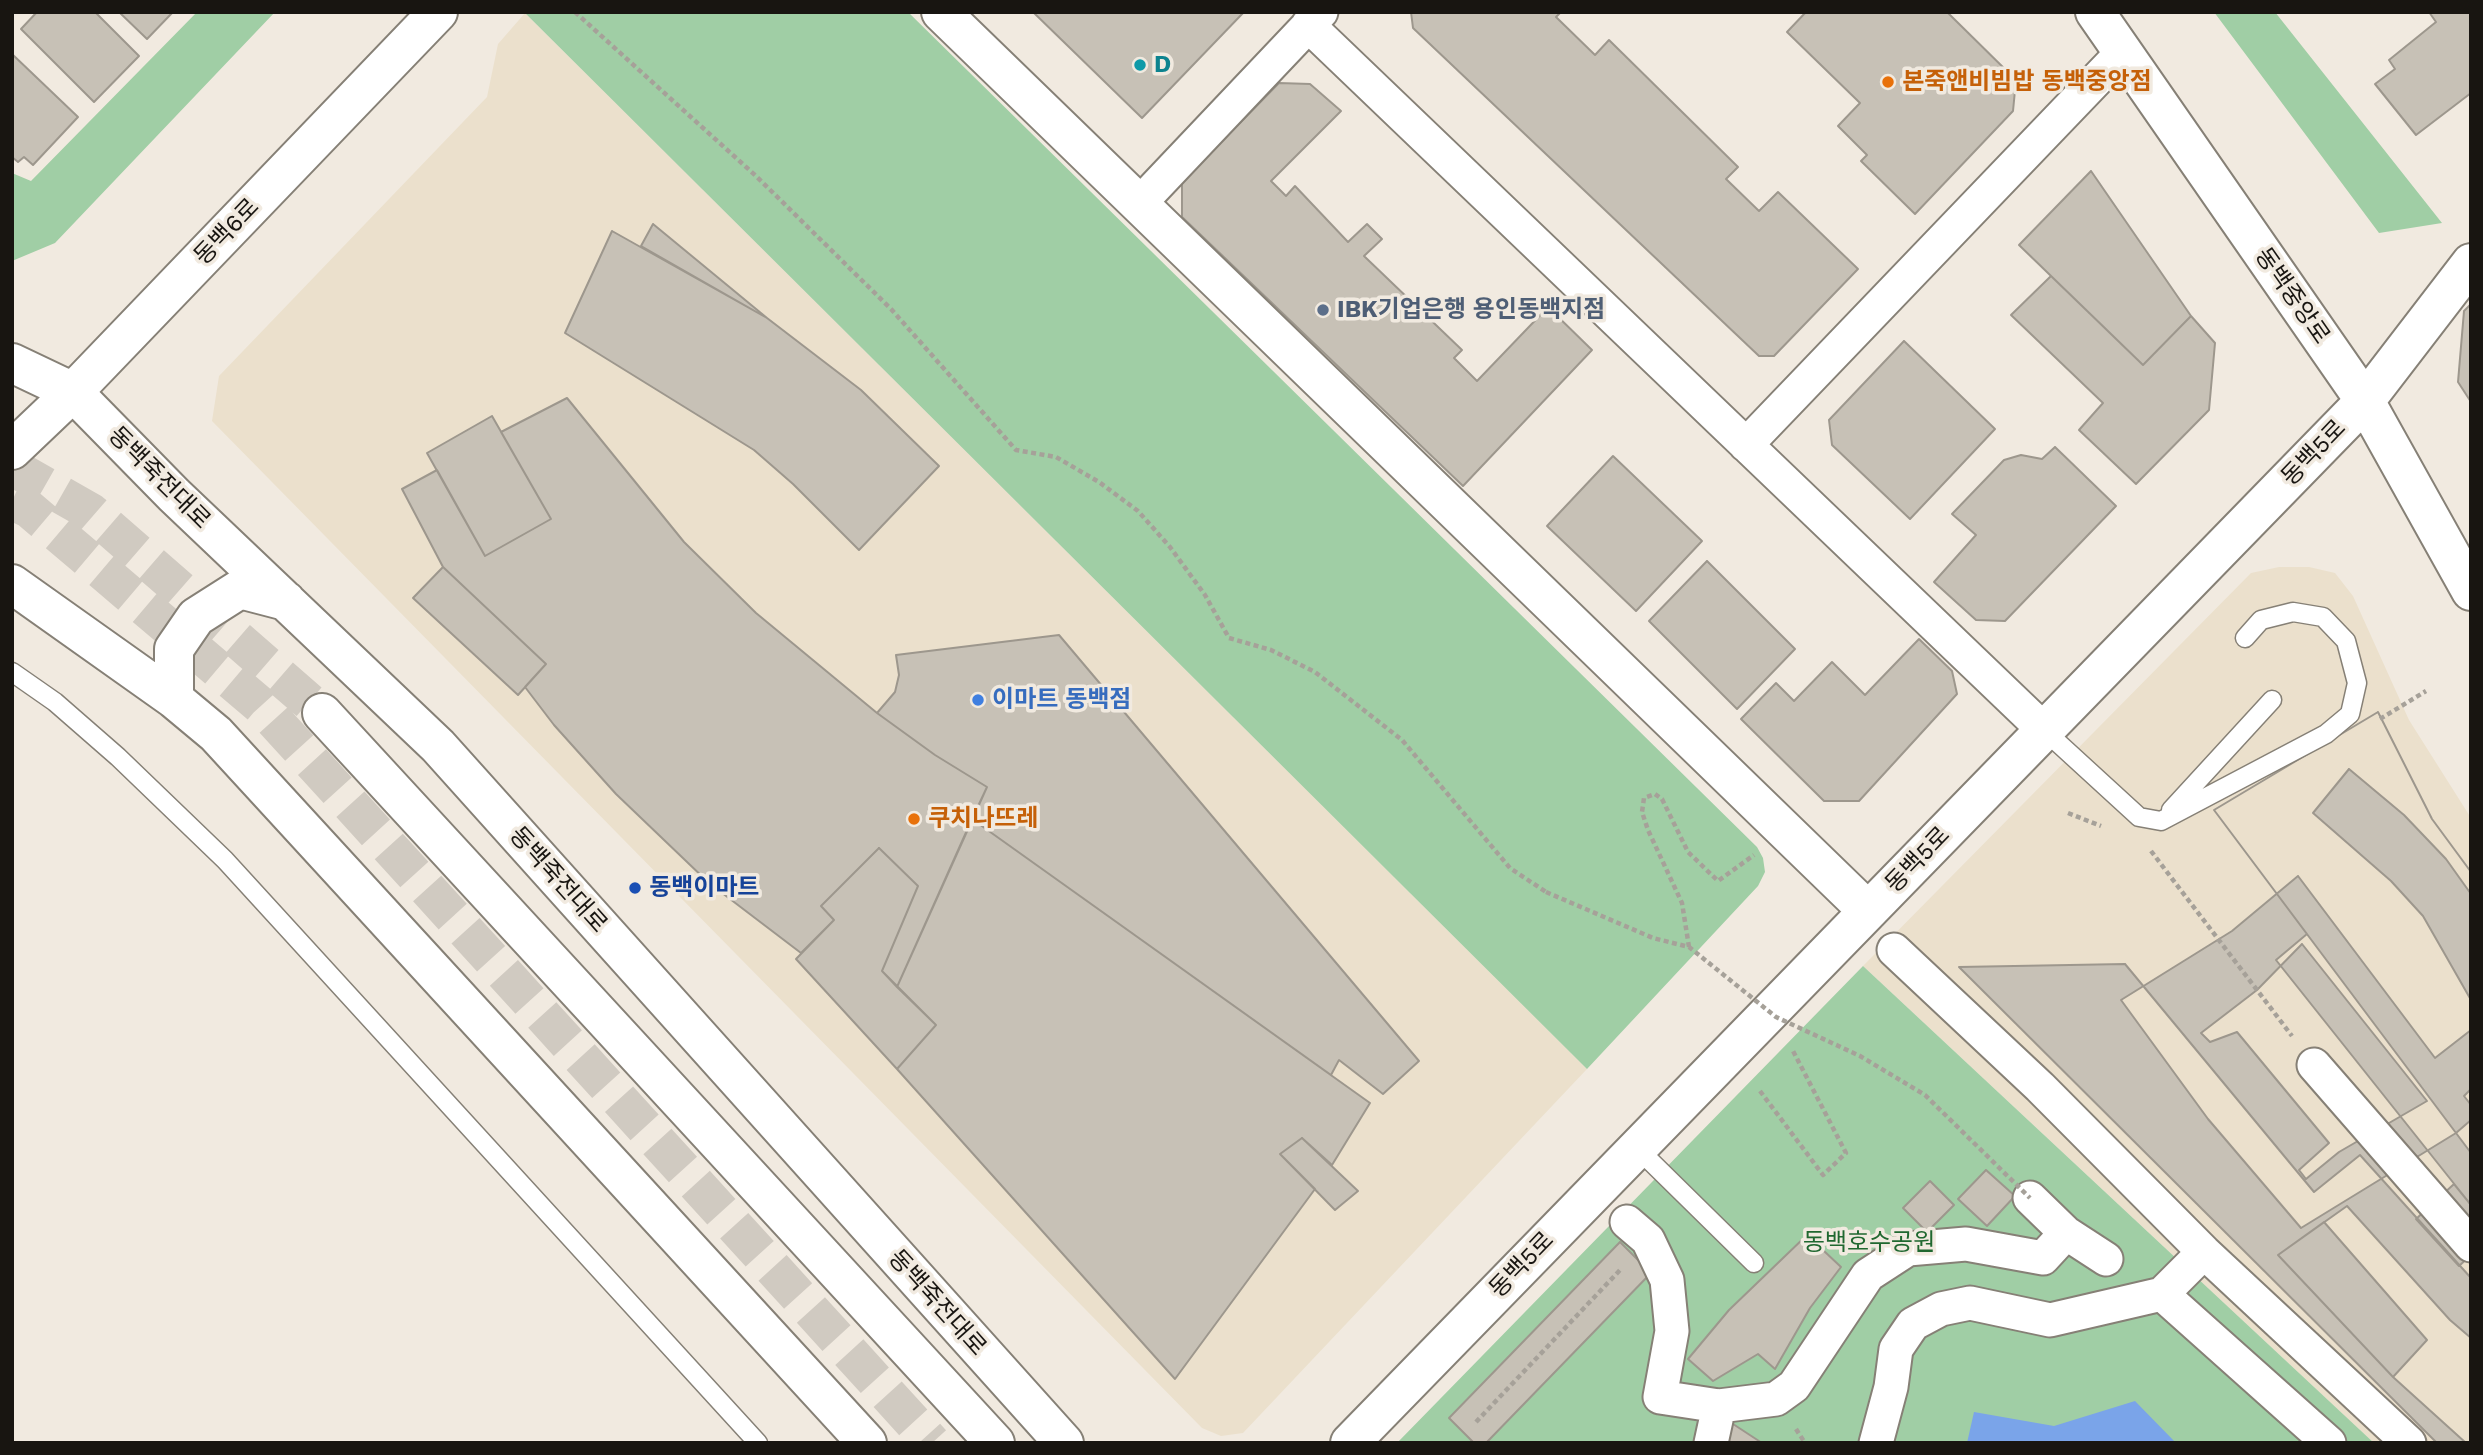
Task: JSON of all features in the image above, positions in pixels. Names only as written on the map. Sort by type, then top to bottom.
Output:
[{"type":"street","name":"동백6로","points":[[12,450],[73,391],[438,12]]},
{"type":"street","points":[[940,12],[1140,202],[1868,911]]},
{"type":"street","name":"동백중앙로","points":[[2095,12],[2365,401],[2471,591]]},
{"type":"street","points":[[1140,202],[1314,19],[1746,445],[2044,730]]},
{"type":"street","points":[[1746,445],[2122,53]]},
{"type":"street","name":"동백5로","points":[[1350,1443],[2365,401],[2471,263]]},
{"type":"street","name":"동백죽전대로","points":[[12,363],[73,391],[174,495],[439,746],[1064,1443]]},
{"type":"street","points":[[12,584],[174,699],[216,734],[867,1443]]},
{"type":"street","points":[[174,699],[174,649],[196,617],[240,589],[286,601]]},
{"type":"street","name":"동백죽전대로","points":[[322,713],[995,1443]]},
{"type":"street","points":[[1894,950],[2040,1087],[2204,1252],[2409,1443]]},
{"type":"street","points":[[2314,1065],[2471,1245]]},
{"type":"street","points":[[2030,1198],[2066,1233],[2106,1259]]},
{"type":"street","points":[[1637,1231],[1667,1280],[1672,1331],[1660,1397],[1719,1406],[1776,1399],[1794,1386],[1868,1275],[1908,1250],[1966,1244],[2043,1258],[2066,1233]]},
{"type":"street","points":[[1876,1443],[1891,1387],[1896,1349],[1913,1324],[1941,1309],[1970,1303],[2050,1320],[2162,1294],[2204,1252]]},
{"type":"street","points":[[2162,1294],[2329,1443]]},
{"type":"street","points":[[1711,1443],[1719,1406]]},
{"type":"street","points":[[1032,1408],[1081,1443]]},
{"type":"lane","points":[[2044,730],[2139,817],[2161,821],[2326,734],[2350,715],[2357,683],[2346,641],[2323,617],[2293,612],[2261,620],[2245,638]]},
{"type":"lane","points":[[12,672],[55,702],[118,757],[225,860],[758,1443]]},
{"type":"lane","points":[[2161,821],[2272,700]]},
{"type":"lane","points":[[1636,1147],[1754,1264]]},
{"type":"path","points":[[576,12],[756,176],[891,309],[1016,450],[1056,457],[1099,482],[1138,510],[1170,547],[1205,595],[1229,638],[1271,650],[1315,672],[1402,740],[1454,805],[1510,868],[1546,892],[1653,937],[1689,947],[1776,1017],[1860,1056],[1925,1095],[2030,1198]]},
{"type":"path","points":[[1689,947],[1682,903],[1648,830],[1643,812],[1644,798],[1655,794],[1662,799],[1688,852],[1718,881]]},
{"type":"path","points":[[2157,859],[2314,1065]]},
{"type":"path","points":[[1776,1017],[1782,1029]]},
{"type":"path","points":[[1759,1091],[1823,1175],[1846,1153],[1789,1042]]},
{"type":"path","points":[[1476,1423],[1637,1231]]},
{"type":"shaded area","points":[[525,13],[1587,1069],[1243,1433],[1221,1436],[1202,1428],[212,421],[219,376],[487,97],[498,44]]},
{"type":"shaded area","points":[[2279,567],[2309,567],[2335,573],[2353,596],[2409,720],[2471,818],[2471,1443],[2374,1443],[1863,966],[2251,573]]},
{"type":"green space","points":[[197,12],[275,12],[55,243],[12,261],[12,173],[31,181]]},
{"type":"green space","points":[[908,12],[1757,847],[1763,858],[1765,872],[1758,886],[1587,1069],[525,13]]},
{"type":"green space","points":[[2214,12],[2275,12],[2442,223],[2379,233]]},
{"type":"green space","name":"동백호수공원","points":[[1863,966],[2374,1443],[1397,1443]]},
{"type":"water","points":[[2135,1401],[2176,1443],[1967,1443],[1974,1412],[2054,1426]]},
{"type":"building","points":[[37,12],[95,12],[139,56],[94,102],[21,29]]},
{"type":"building","points":[[119,12],[173,12],[147,39]]},
{"type":"building","name":"D","points":[[1033,12],[1244,12],[1142,118]]},
{"type":"building","points":[[1411,12],[1561,12],[1556,17],[1595,55],[1609,40],[1738,167],[1726,179],[1759,211],[1778,192],[1858,269],[1774,356],[1759,356],[1413,28]]},
{"type":"building","points":[[1806,12],[1947,12],[2016,80],[2013,111],[1915,214],[1861,161],[1867,155],[1838,126],[1860,103],[1787,32]]},
{"type":"building","points":[[2429,12],[2471,12],[2471,93],[2416,135],[2375,84],[2395,69],[2389,60],[2436,22]]},
{"type":"building","points":[[12,54],[78,117],[33,165],[24,157],[18,162],[12,157]]},
{"type":"building","points":[[1279,83],[1310,84],[1341,111],[1271,181],[1286,196],[1295,186],[1348,242],[1367,224],[1382,239],[1364,256],[1462,350],[1454,358],[1477,381],[1548,307],[1592,350],[1463,486],[1182,217],[1182,182]]},
{"type":"building","points":[[2091,171],[2191,316],[2143,365],[2019,245]]},
{"type":"building","points":[[653,224],[767,318],[641,246]]},
{"type":"building","points":[[612,231],[767,318],[861,390],[939,466],[859,550],[793,484],[754,450],[565,333]]},
{"type":"building","points":[[2051,276],[2143,365],[2191,316],[2215,343],[2209,410],[2136,484],[2079,430],[2103,403],[2011,315]]},
{"type":"building","points":[[2471,304],[2471,402],[2458,382],[2464,311]]},
{"type":"building","points":[[1904,341],[1995,429],[1910,519],[1832,445],[1829,420]]},
{"type":"building","points":[[567,398],[684,542],[756,613],[877,713],[935,755],[987,787],[897,987],[882,971],[918,886],[879,848],[821,906],[834,920],[801,953],[709,883],[616,794],[554,725],[525,687],[546,664],[443,567],[402,489],[437,470],[485,556],[551,519],[501,432]]},
{"type":"building","points":[[492,416],[551,519],[485,556],[427,453]]},
{"type":"building","points":[[2055,447],[2116,506],[2005,621],[1976,620],[1934,582],[1976,535],[1952,514],[2004,460],[2021,455],[2042,459]]},
{"type":"building","points":[[1613,456],[1702,541],[1636,611],[1547,526]]},
{"type":"building","points":[[1707,561],[1795,649],[1737,709],[1649,621]]},
{"type":"building","points":[[443,567],[546,664],[518,695],[413,598]]},
{"type":"building","points":[[1059,635],[1419,1061],[1383,1094],[1339,1060],[1331,1075],[972,819],[987,787],[935,755],[877,713],[895,692],[899,675],[896,655]]},
{"type":"building","points":[[1919,639],[1952,671],[1957,694],[1859,801],[1824,801],[1741,719],[1776,683],[1794,701],[1832,662],[1865,695]]},
{"type":"building","points":[[2378,712],[2432,819],[2471,872],[2471,1153],[2214,810]]},
{"type":"building","points":[[2378,712],[2432,819],[2471,872],[2471,1205],[2276,960],[2307,934],[2214,810]]},
{"type":"building","points":[[2349,769],[2404,815],[2446,859],[2471,894],[2471,1000],[2423,916],[2391,881],[2313,813]]},
{"type":"building","points":[[972,819],[1370,1103],[1332,1165],[1302,1138],[1280,1154],[1315,1189],[1175,1379],[897,1069],[936,1025],[897,987]]},
{"type":"building","points":[[879,848],[918,886],[882,971],[936,1025],[897,1069],[796,959],[834,920],[821,906]]},
{"type":"building","points":[[2298,876],[2435,1058],[2471,1030],[2471,1089],[2464,1096],[2471,1105],[2471,1120],[2456,1133],[2301,1228],[2208,1119],[2121,1000],[2232,931]],"holes":[[[2302,944],[2427,1101],[2339,1152],[2306,1179],[2299,1170],[2329,1143],[2237,1032],[2210,1042],[2201,1033],[2257,990]]]},
{"type":"building","points":[[2125,964],[2314,1192],[2360,1155],[2471,1278],[2471,1443],[2437,1443],[1959,967]]},
{"type":"building","points":[[1302,1138],[1358,1191],[1335,1210],[1280,1154]]},
{"type":"building","points":[[1986,1170],[2015,1196],[1987,1226],[1958,1199]]},
{"type":"building","points":[[1930,1181],[1954,1205],[1927,1232],[1903,1208]]},
{"type":"building","points":[[2454,1184],[2471,1205],[2471,1255],[2459,1266],[2416,1219]]},
{"type":"building","points":[[2347,1206],[2450,1320],[2471,1338],[2471,1443],[2466,1443],[2393,1377],[2278,1255]]},
{"type":"building","points":[[2324,1222],[2427,1340],[2393,1377],[2278,1255]]},
{"type":"building","points":[[1807,1235],[1841,1267],[1810,1308],[1775,1369],[1758,1354],[1713,1381],[1688,1359],[1729,1310]]},
{"type":"building","points":[[1620,1242],[1651,1273],[1486,1443],[1474,1443],[1449,1418]]},
{"type":"building","points":[[1730,1422],[1762,1443],[1716,1443]]},
{"type":"tunnel","points":[[12,467],[91,512],[322,713]]},
{"type":"tunnel","points":[[12,501],[29,509],[260,705],[932,1443]]},
{"type":"place","name":"D","points":[[1140,65]]},
{"type":"place","name":"본죽앤비빔밥 동백중앙점","points":[[1888,82]]},
{"type":"place","name":"IBK기업은행 용인동백지점","points":[[1323,310]]},
{"type":"place","name":"이마트 동백점","points":[[978,700]]},
{"type":"place","name":"쿠치나뜨레","points":[[914,819]]},
{"type":"place","name":"동백이마트","points":[[635,888]]}]
